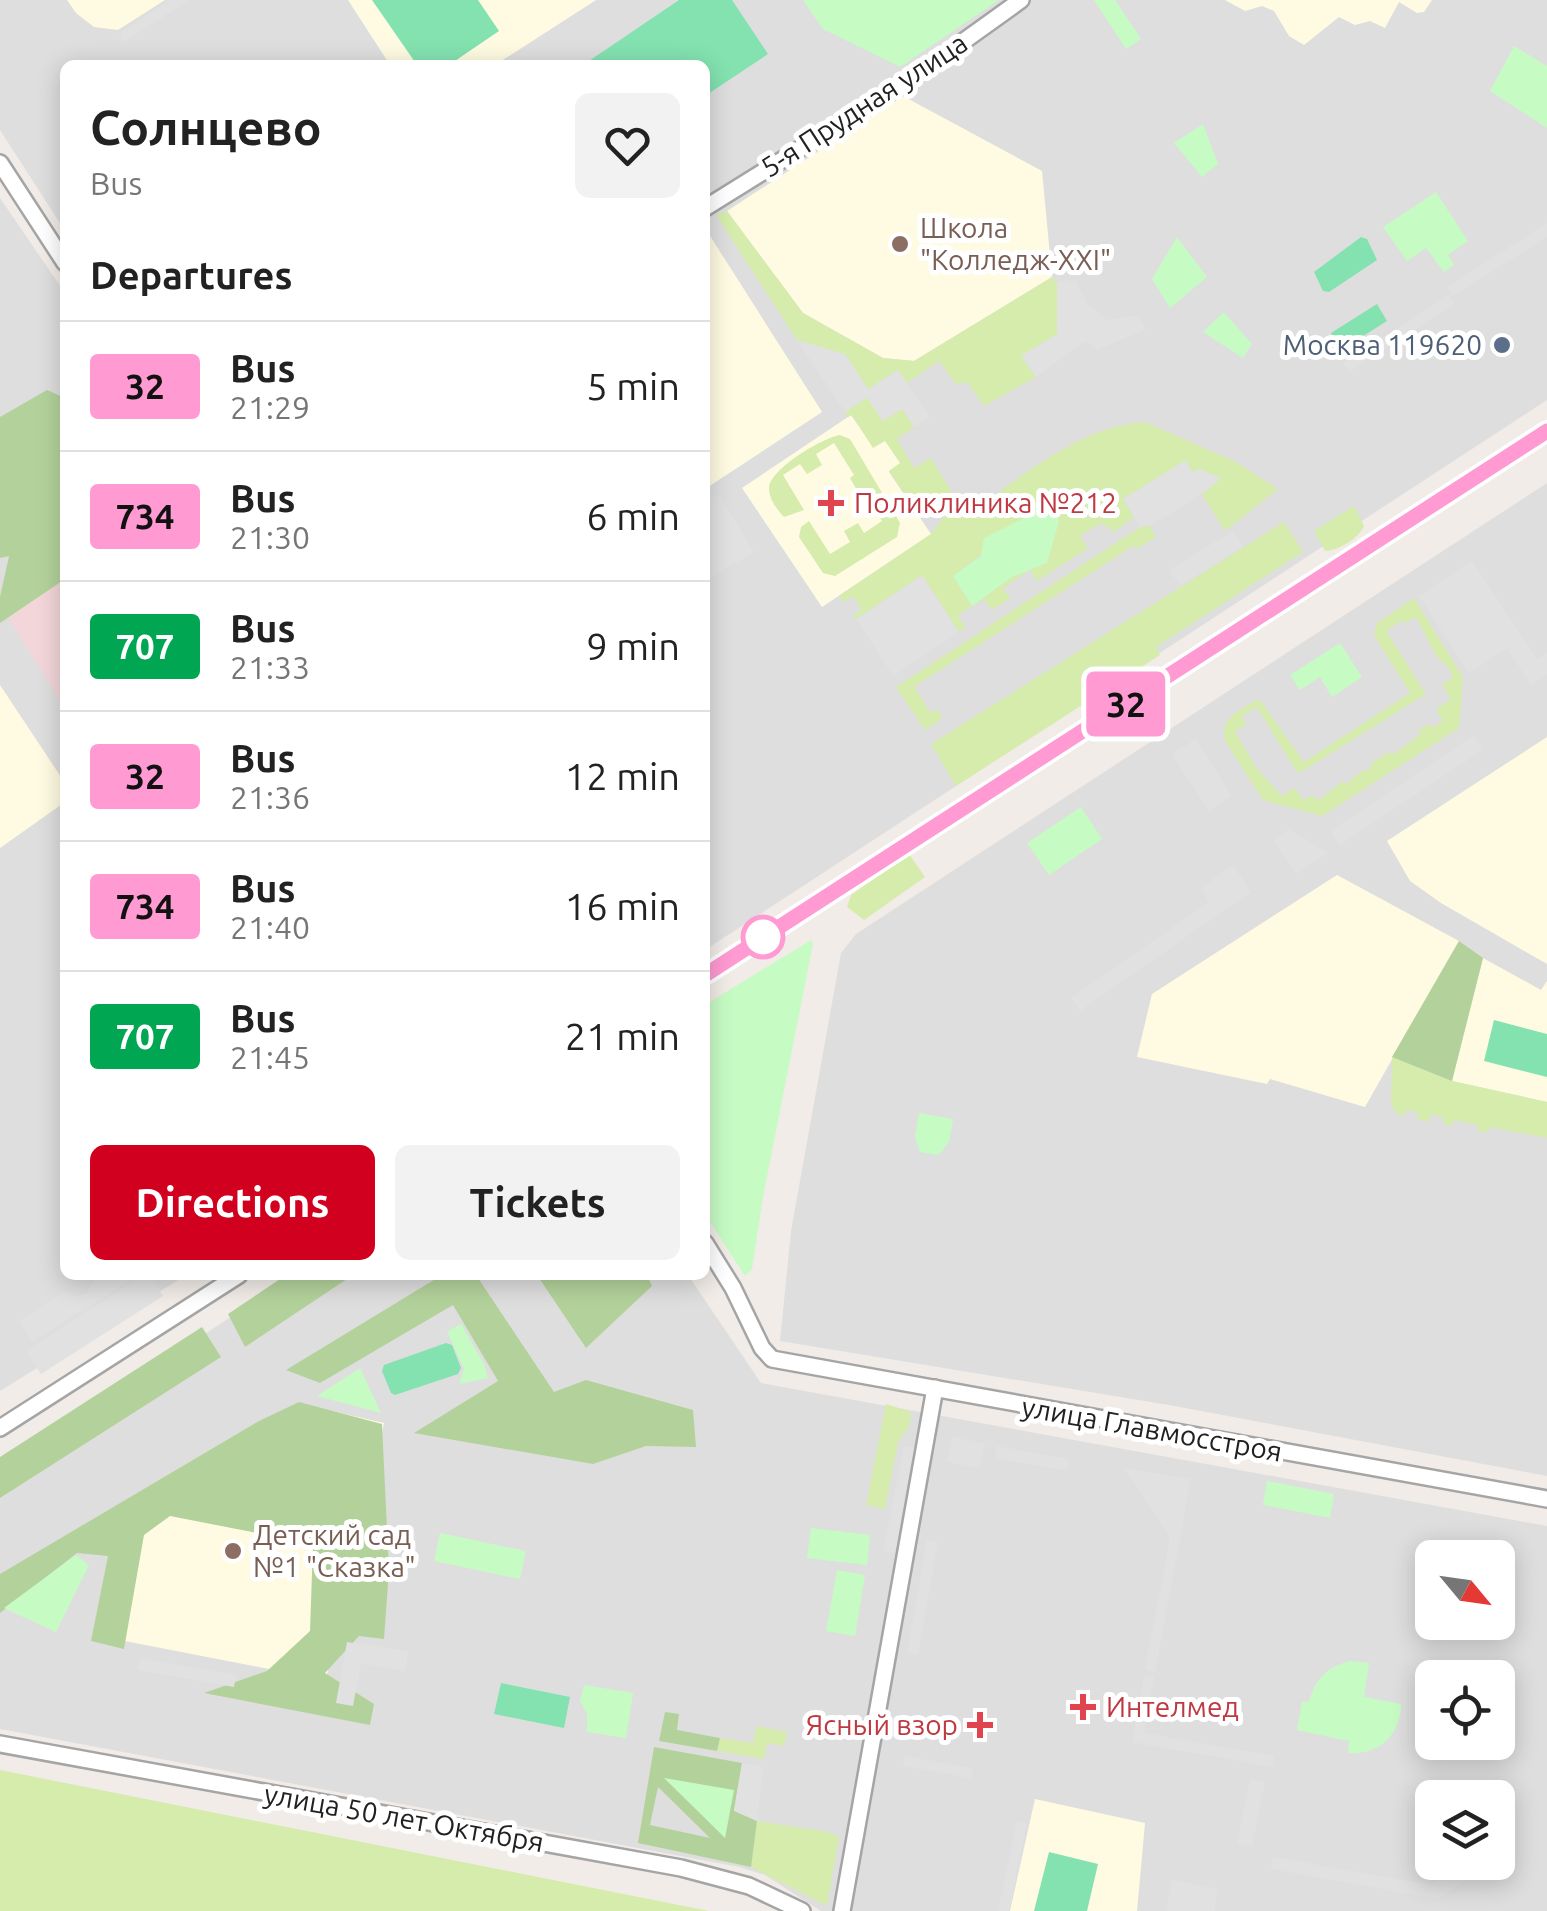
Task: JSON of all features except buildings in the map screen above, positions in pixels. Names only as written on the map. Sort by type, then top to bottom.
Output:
[{"type":"street","name":"5-я Прудная улица","points":[[710,205],[904,84],[1021,0]]},
{"type":"street","points":[[0,163],[60,256]]},
{"type":"street","points":[[710,971],[1547,432]]},
{"type":"street","name":"улица Главмосстроя","points":[[710,1251],[769,1358],[1547,1499]]},
{"type":"street","points":[[0,1428],[230,1280]]},
{"type":"street","points":[[842,1911],[935,1388]]},
{"type":"street","name":"улица 50 лет Октября","points":[[0,1744],[681,1868],[750,1886],[802,1911]]},
{"type":"shaded area","points":[[0,0],[1547,0],[1547,400],[710,947],[710,60],[60,60],[60,223],[0,130]]},
{"type":"shaded area","points":[[67,0],[165,0],[118,30],[94,27]]},
{"type":"shaded area","points":[[170,0],[189,0],[124,42],[118,34]]},
{"type":"shaded area","points":[[348,0],[596,0],[503,60],[387,60]]},
{"type":"shaded area","points":[[1225,0],[1432,0],[1424,12],[1417,13],[1399,2],[1385,28],[1370,21],[1355,25],[1339,17],[1304,45],[1289,36],[1274,11],[1262,6],[1245,11]]},
{"type":"shaded area","name":"Школа \"Колледж-XXI\"","points":[[903,96],[1042,171],[1052,277],[914,361],[883,358],[803,313],[727,211]]},
{"type":"shaded area","points":[[0,198],[60,286],[60,1280],[178,1280],[0,1391]]},
{"type":"shaded area","points":[[1547,223],[1547,237],[1453,296],[1447,287]]},
{"type":"shaded area","points":[[710,236],[822,412],[710,486]]},
{"type":"shaded area","points":[[1075,279],[1086,302],[1107,320],[1138,315],[1146,329],[1097,350],[1085,341],[1036,377],[1021,356],[1057,334],[1057,283]]},
{"type":"shaded area","points":[[1449,295],[1455,304],[1349,372],[1343,363]]},
{"type":"shaded area","points":[[797,340],[845,354],[868,389],[898,370],[930,417],[914,427],[902,409],[883,421],[867,398],[845,412]]},
{"type":"shaded area","name":"Поликлиника №212","points":[[851,415],[873,447],[885,440],[901,463],[889,472],[931,534],[822,607],[742,488]]},
{"type":"shaded area","points":[[1186,460],[1192,472],[1200,469],[1221,478],[1150,526],[1140,527],[1123,499]]},
{"type":"shaded area","points":[[1547,483],[1547,1476],[1169,1405],[780,1341],[791,1231],[841,953],[856,934]]},
{"type":"shaded area","points":[[719,494],[754,552],[710,578],[710,499]]},
{"type":"shaded area","points":[[1233,531],[1243,547],[1180,586],[1169,570]]},
{"type":"shaded area","points":[[1472,561],[1537,659],[1547,653],[1547,674],[1531,685],[1507,648],[1469,673],[1419,596]]},
{"type":"shaded area","points":[[922,575],[959,632],[893,676],[856,619]]},
{"type":"shaded area","points":[[60,580],[60,701],[6,614]]},
{"type":"shaded area","points":[[0,685],[60,775],[60,806],[0,848]]},
{"type":"shaded area","points":[[1474,735],[1483,750],[1340,845],[1330,831]]},
{"type":"shaded area","points":[[1547,737],[1547,964],[1410,881],[1387,841]]},
{"type":"shaded area","points":[[1196,739],[1232,796],[1209,812],[1172,754]]},
{"type":"shaded area","points":[[1289,829],[1328,853],[1296,874],[1273,840]]},
{"type":"shaded area","points":[[1233,865],[1251,892],[1080,1011],[1071,998],[1209,902],[1200,888]]},
{"type":"shaded area","points":[[1337,875],[1459,941],[1365,1107],[1270,1079],[1267,1084],[1137,1057],[1152,994]]},
{"type":"shaded area","points":[[1483,958],[1541,990],[1547,981],[1547,1102],[1452,1081]]},
{"type":"shaded area","points":[[131,1280],[32,1342],[19,1321],[64,1292],[86,1294],[94,1283]]},
{"type":"shaded area","points":[[135,1280],[152,1280],[163,1296],[41,1374],[26,1351]]},
{"type":"shaded area","points":[[287,1280],[691,1280],[761,1383],[1547,1526],[1547,1911],[821,1911],[765,1875],[0,1729],[0,1468]]},
{"type":"shaded area","name":"Детский сад №1 \"Сказка\"","points":[[315,1407],[384,1423],[354,1564],[348,1563],[326,1680],[94,1635],[113,1539]]},
{"type":"shaded area","points":[[952,1437],[985,1443],[980,1468],[947,1462]]},
{"type":"shaded area","points":[[904,1446],[914,1448],[895,1553],[883,1551]]},
{"type":"shaded area","points":[[997,1446],[1069,1459],[1067,1471],[995,1458]]},
{"type":"shaded area","points":[[1124,1468],[1191,1479],[1155,1672],[1145,1670],[1170,1537]]},
{"type":"shaded area","points":[[927,1540],[938,1542],[918,1654],[907,1653]]},
{"type":"shaded area","points":[[347,1642],[408,1651],[405,1671],[361,1663],[353,1706],[336,1703]]},
{"type":"shaded area","points":[[140,1658],[236,1675],[234,1687],[138,1670]]},
{"type":"shaded area","points":[[1144,1676],[1154,1677],[1144,1733],[1274,1756],[1272,1767],[1132,1742]]},
{"type":"shaded area","points":[[905,1756],[973,1768],[971,1778],[903,1766]]},
{"type":"shaded area","points":[[742,1763],[763,1767],[757,1821],[734,1811]]},
{"type":"shaded area","points":[[1250,1779],[1265,1782],[1252,1846],[1237,1843]]},
{"type":"shaded area","points":[[1035,1799],[1145,1823],[1137,1911],[1010,1911]]},
{"type":"shaded area","points":[[1017,1821],[1027,1823],[1009,1911],[998,1911]]},
{"type":"shaded area","points":[[1273,1857],[1432,1885],[1439,1880],[1464,1880],[1438,1899],[1271,1869]]},
{"type":"shaded area","points":[[1172,1880],[1218,1889],[1214,1911],[1166,1911]]},
{"type":"green space","points":[[372,0],[478,0],[499,31],[456,60],[414,60]]},
{"type":"green space","points":[[679,0],[732,0],[768,54],[710,93],[710,60],[590,60]]},
{"type":"green space","points":[[803,0],[999,0],[900,67],[823,29]]},
{"type":"green space","points":[[1094,0],[1115,0],[1141,39],[1126,49]]},
{"type":"green space","points":[[1514,46],[1547,66],[1547,128],[1490,91]]},
{"type":"green space","points":[[1203,124],[1218,164],[1202,177],[1174,143]]},
{"type":"green space","points":[[1436,192],[1468,241],[1448,255],[1454,265],[1444,272],[1426,248],[1407,261],[1383,227]]},
{"type":"green space","points":[[727,211],[803,313],[883,358],[914,361],[1052,277],[1057,283],[1058,334],[1021,356],[1036,377],[984,406],[967,382],[956,384],[939,361],[907,383],[898,370],[868,390],[845,355],[797,340],[716,215]]},
{"type":"green space","points":[[1177,237],[1207,277],[1170,308],[1152,279]]},
{"type":"green space","points":[[1361,237],[1367,239],[1377,260],[1329,292],[1323,291],[1314,272]]},
{"type":"green space","points":[[1377,304],[1387,321],[1341,350],[1331,333]]},
{"type":"green space","points":[[1224,312],[1252,344],[1243,358],[1203,332]]},
{"type":"green space","points":[[47,390],[60,396],[60,582],[0,623],[0,597],[9,556],[0,558],[0,417]]},
{"type":"green space","points":[[867,397],[902,409],[914,427],[897,439],[914,468],[931,458],[954,496],[920,517],[889,471],[900,463],[885,441],[873,448],[852,415],[848,417],[845,412]]},
{"type":"green space","points":[[1145,422],[1236,462],[1278,489],[1225,531],[1202,494],[1220,479],[1192,472],[1186,461],[1123,499],[1134,517],[1114,532],[1101,523],[1080,536],[1088,548],[1037,581],[1030,570],[1003,588],[1010,598],[992,610],[984,599],[958,615],[965,628],[959,632],[922,576],[856,619],[853,616],[861,609],[853,596],[843,602],[839,596],[931,534],[944,517],[966,502],[972,511],[1054,454],[1121,425]],"holes":[[[1049,498],[1059,521],[1047,563],[1012,577],[972,606],[953,576],[1035,513],[1035,503]]]},
{"type":"green space","points":[[840,435],[850,439],[900,523],[897,537],[835,576],[823,573],[799,537],[801,527],[809,521],[830,554],[850,542],[844,531],[858,523],[864,533],[882,521],[863,490],[858,492],[850,478],[854,475],[834,443],[816,454],[822,465],[807,474],[800,464],[783,475],[804,510],[784,517],[769,488],[787,464]]},
{"type":"green space","points":[[1049,497],[1059,521],[1047,563],[1012,577],[972,606],[953,576],[981,556],[984,538],[1035,513],[1035,503]]},
{"type":"green space","points":[[1354,506],[1364,526],[1361,531],[1342,546],[1325,551],[1314,531]]},
{"type":"green space","points":[[1284,522],[1303,552],[1156,647],[1160,655],[956,786],[931,744]]},
{"type":"green space","points":[[1150,526],[1156,537],[1136,549],[1133,546],[914,687],[930,712],[937,709],[942,719],[925,730],[896,687],[1140,527]]},
{"type":"green space","points":[[1414,598],[1463,677],[1459,728],[1322,816],[1263,800],[1225,741],[1225,726],[1239,710],[1259,699],[1304,762],[1410,693],[1374,635],[1377,623]],"holes":[[[1416,617],[1436,656],[1450,669],[1452,678],[1442,685],[1451,699],[1436,709],[1443,721],[1432,728],[1429,724],[1400,750],[1392,755],[1389,752],[1373,762],[1369,770],[1346,784],[1343,781],[1317,801],[1313,795],[1303,800],[1295,788],[1282,796],[1257,769],[1235,732],[1246,724],[1242,716],[1257,707],[1296,771],[1301,772],[1426,694],[1386,631]]]},
{"type":"green space","points":[[1340,643],[1362,677],[1332,697],[1320,677],[1300,690],[1290,675]]},
{"type":"green space","points":[[1081,807],[1102,839],[1049,875],[1027,843]]},
{"type":"green space","points":[[909,854],[925,877],[864,920],[847,907],[851,895]]},
{"type":"green space","points":[[811,940],[752,1269],[745,1276],[710,1222],[710,1002]]},
{"type":"green space","points":[[1459,941],[1483,958],[1452,1081],[1392,1057]]},
{"type":"green space","points":[[1494,1020],[1547,1034],[1547,1077],[1484,1061]]},
{"type":"green space","points":[[1392,1057],[1452,1081],[1547,1102],[1547,1138],[1490,1127],[1488,1132],[1477,1131],[1478,1125],[1454,1120],[1452,1126],[1431,1114],[1429,1122],[1417,1119],[1418,1112],[1406,1110],[1404,1116],[1397,1114],[1391,1104]]},
{"type":"green space","points":[[919,1113],[953,1119],[949,1142],[939,1155],[920,1152],[915,1137]]},
{"type":"green space","points":[[279,1280],[346,1280],[245,1347],[228,1314]]},
{"type":"green space","points":[[434,1280],[479,1280],[554,1392],[586,1380],[693,1410],[696,1447],[646,1446],[593,1464],[414,1433],[498,1381],[453,1305],[320,1383],[286,1370]]},
{"type":"green space","points":[[540,1280],[649,1280],[652,1286],[586,1348]]},
{"type":"green space","points":[[461,1324],[488,1378],[459,1384],[464,1369],[447,1332]]},
{"type":"green space","points":[[202,1327],[221,1357],[0,1498],[0,1457]]},
{"type":"green space","points":[[446,1343],[452,1345],[461,1368],[458,1374],[395,1395],[391,1393],[382,1371],[384,1365]]},
{"type":"green space","points":[[360,1368],[381,1413],[317,1396]]},
{"type":"green space","points":[[299,1402],[382,1424],[389,1570],[384,1639],[359,1636],[325,1673],[374,1704],[370,1725],[204,1693],[267,1671],[310,1631],[313,1544],[170,1516],[144,1535],[124,1649],[91,1641],[108,1556],[77,1553],[0,1613],[0,1574],[259,1421]]},
{"type":"green space","points":[[886,1404],[911,1412],[910,1425],[898,1442],[885,1509],[866,1505]]},
{"type":"green space","points":[[1267,1481],[1334,1494],[1330,1518],[1263,1505]]},
{"type":"green space","points":[[811,1528],[870,1535],[867,1565],[807,1558]]},
{"type":"green space","points":[[440,1533],[526,1551],[520,1579],[434,1561]]},
{"type":"green space","points":[[76,1555],[89,1565],[56,1632],[4,1608]]},
{"type":"green space","points":[[837,1570],[865,1575],[855,1636],[826,1631]]},
{"type":"green space","points":[[1351,1661],[1369,1663],[1364,1697],[1401,1704],[1397,1725],[1386,1741],[1359,1753],[1348,1753],[1349,1741],[1297,1730],[1302,1701],[1309,1702],[1319,1680],[1329,1670]]},
{"type":"green space","points":[[501,1683],[570,1697],[564,1728],[494,1714]]},
{"type":"green space","points":[[584,1685],[633,1693],[626,1738],[587,1732],[587,1714],[580,1701]]},
{"type":"green space","points":[[665,1712],[679,1714],[677,1730],[720,1738],[717,1751],[659,1741]]},
{"type":"green space","points":[[756,1726],[787,1732],[784,1746],[767,1743],[764,1759],[717,1751],[720,1738],[753,1743]]},
{"type":"green space","points":[[654,1747],[742,1763],[734,1810],[757,1821],[751,1867],[638,1843]],"holes":[[[658,1787],[710,1838],[650,1825]]]},
{"type":"green space","points":[[0,1770],[709,1911],[0,1911]]},
{"type":"green space","points":[[664,1778],[734,1790],[725,1838],[717,1830]]},
{"type":"green space","points":[[757,1821],[839,1837],[827,1906],[751,1867]]},
{"type":"green space","points":[[1049,1852],[1098,1864],[1087,1911],[1034,1911]]},
{"type":"bus line","name":"32","points":[[710,972],[1547,431]]},
{"type":"place","name":"Школа \"Колледж-XXI\"","points":[[900,244]]},
{"type":"place","name":"Москва 119620","points":[[1502,345]]},
{"type":"place","name":"Поликлиника №212","points":[[831,503]]},
{"type":"place","name":"Детский сад №1 \"Сказка\"","points":[[233,1551]]},
{"type":"place","name":"Интелмед","points":[[1083,1707]]},
{"type":"place","name":"Ясный взор","points":[[980,1725]]}]
